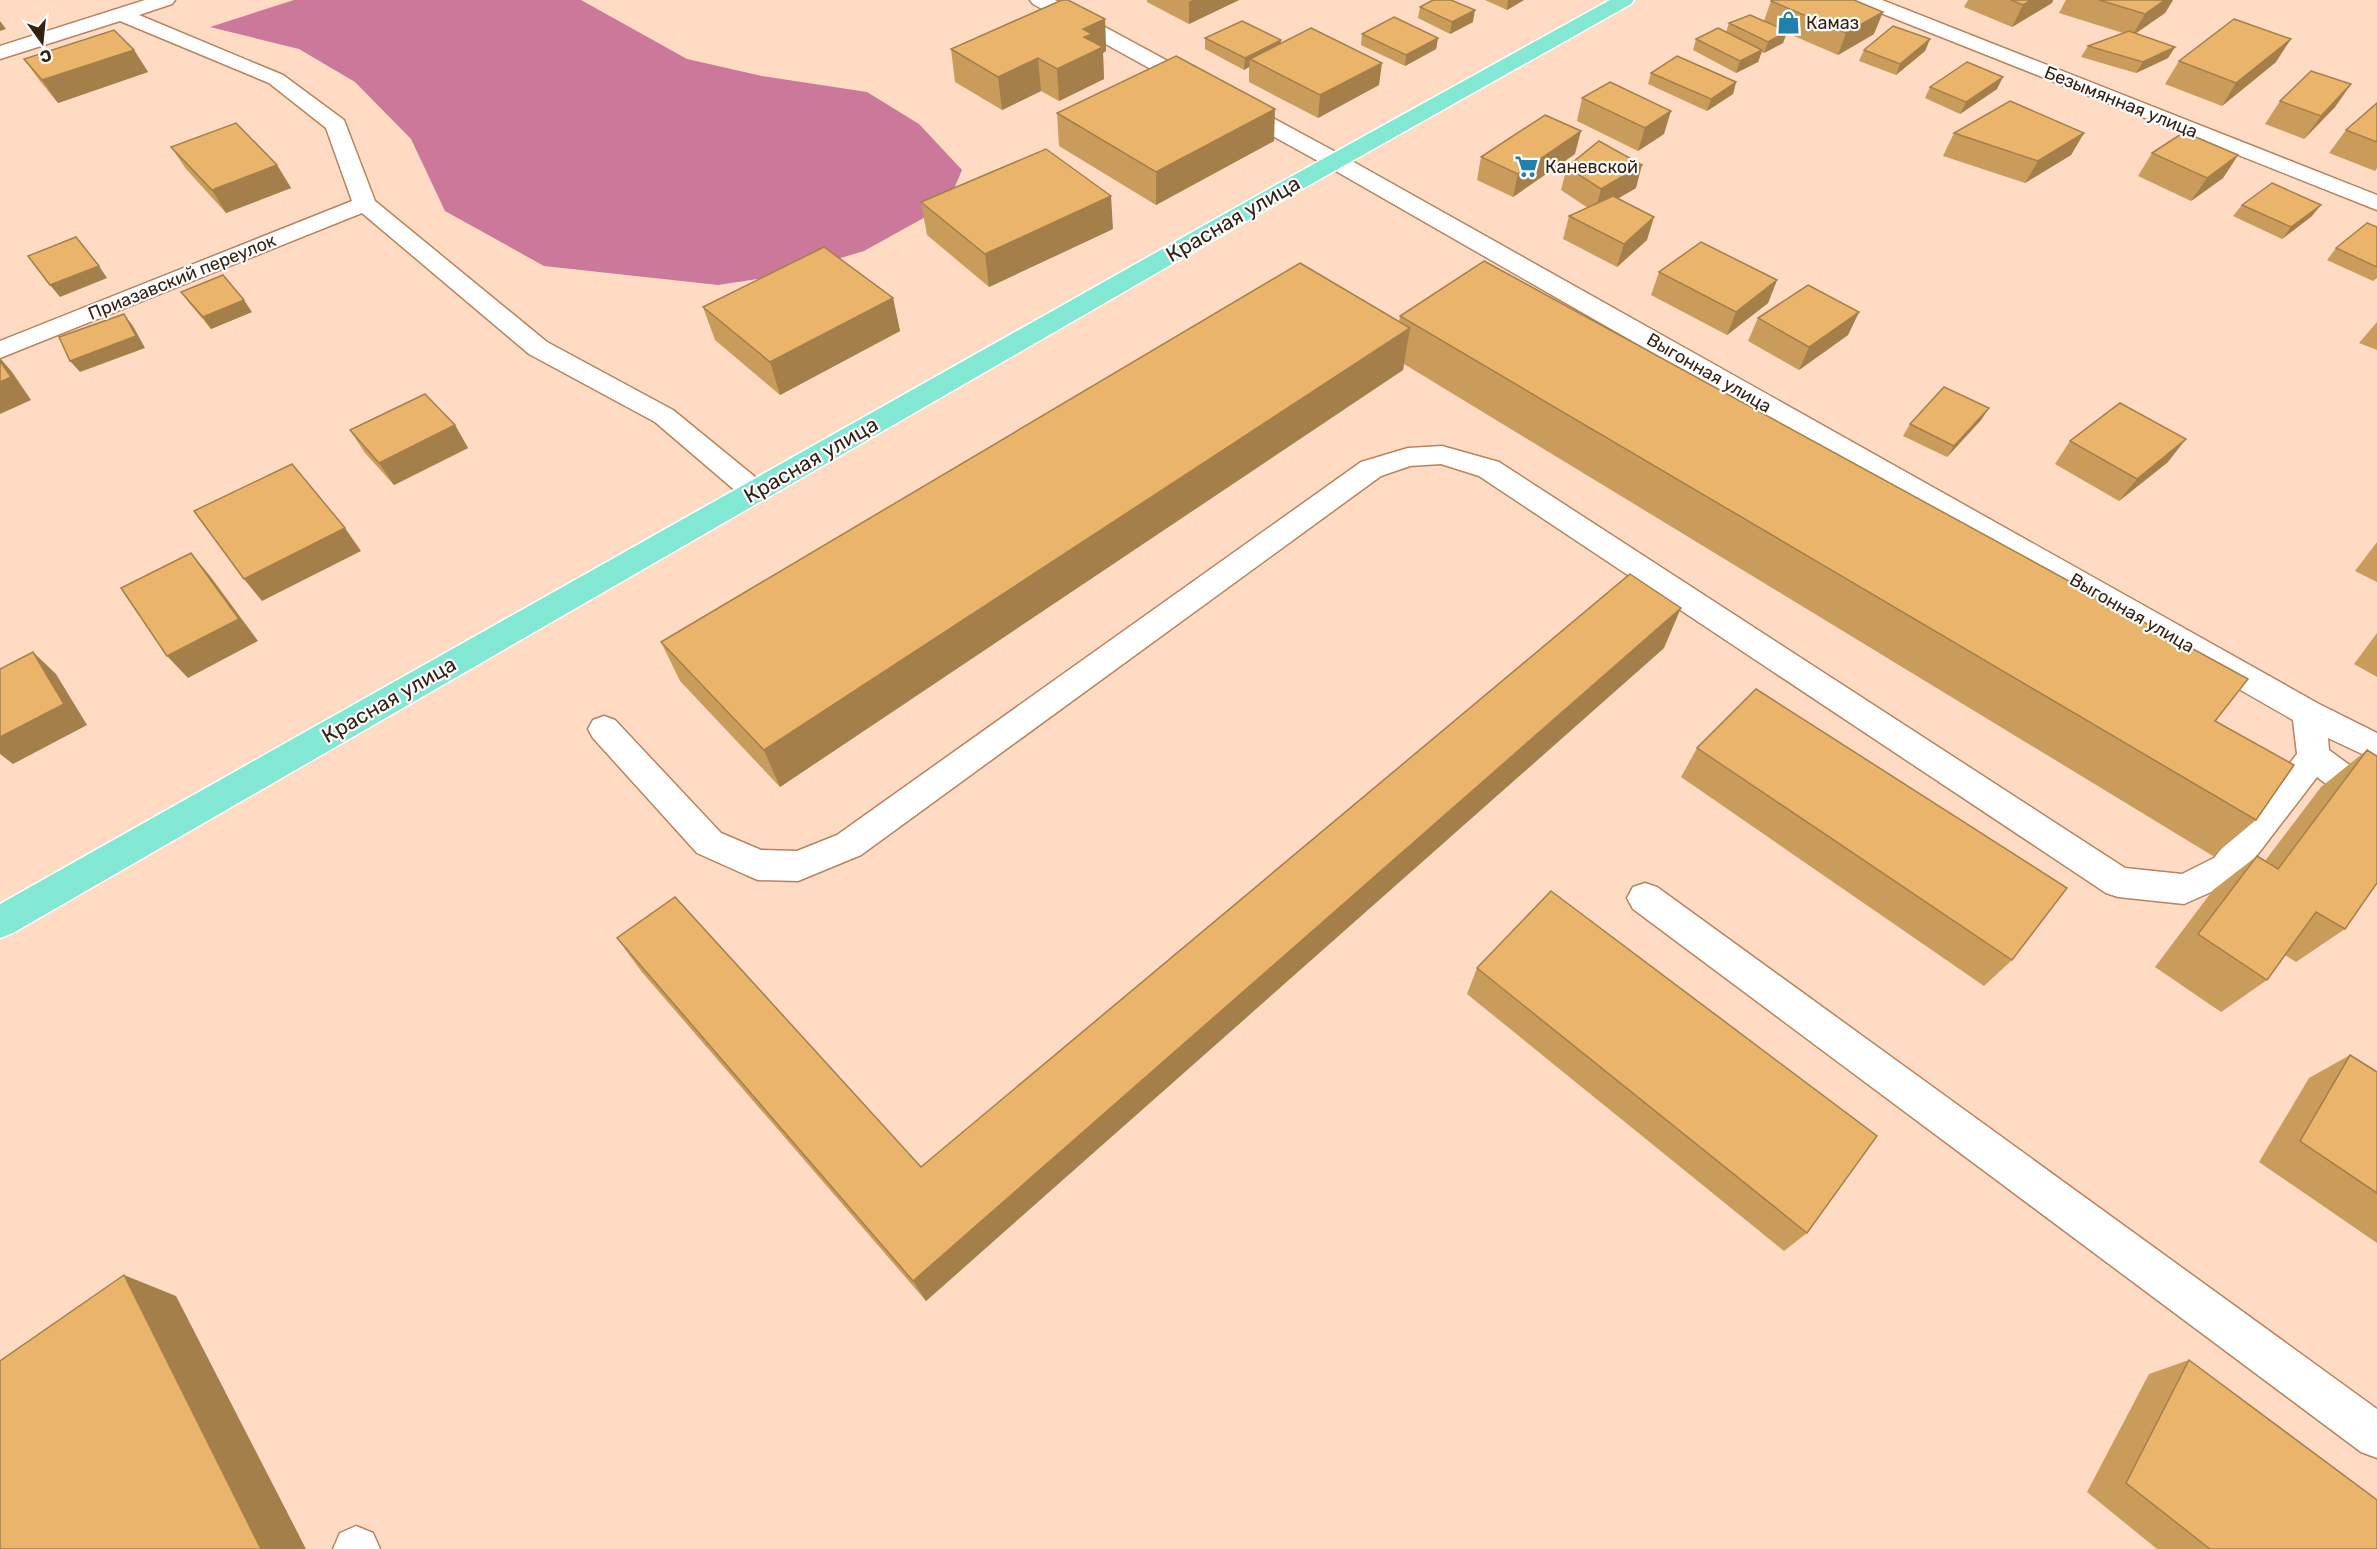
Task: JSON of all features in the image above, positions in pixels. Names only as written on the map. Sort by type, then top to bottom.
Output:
[{"type":"main road","name":"Красная улица","points":[[0,922],[1335,161],[1624,0]]},
{"type":"street","points":[[0,53],[165,0]]},
{"type":"street","name":"Выгонная улица","points":[[1040,0],[1335,161],[2308,713],[2377,748]]},
{"type":"street","name":"Безымянная улица","points":[[1864,0],[2377,203]]},
{"type":"street","points":[[78,8],[93,22]]},
{"type":"street","points":[[120,14],[276,79],[336,125],[365,204],[538,348],[664,416],[755,492]]},
{"type":"street","name":"Приазавский переулок","points":[[0,350],[365,204]]},
{"type":"street","points":[[604,729],[710,843],[758,865],[798,866],[849,845],[1371,469],[1408,457],[1442,455],[1489,469],[2118,882],[2184,889],[2226,869],[2314,757],[2308,713]]},
{"type":"street","points":[[2314,757],[2377,803]]},
{"type":"street","points":[[1645,898],[2377,1436]]},
{"type":"shaded area","points":[[294,0],[581,0],[687,59],[762,76],[867,92],[919,124],[962,170],[947,205],[864,251],[784,275],[718,285],[544,266],[445,211],[411,139],[355,82],[299,49],[210,27]]},
{"type":"building","points":[[1062,0],[1068,0],[1105,19],[1083,29],[1092,34],[1084,37],[1103,47],[1057,69],[1038,58],[998,77],[951,49]]},
{"type":"building","points":[[1433,0],[1451,0],[1475,10],[1452,22],[1420,7]]},
{"type":"building","points":[[1772,0],[1854,0],[1883,12],[1846,33]]},
{"type":"building","points":[[2011,0],[2031,0],[2023,5]]},
{"type":"building","points":[[2099,0],[2165,0],[2145,14]]},
{"type":"building","points":[[1750,15],[1787,31],[1768,42],[1729,23]]},
{"type":"building","points":[[1394,17],[1438,38],[1406,55],[1362,34]]},
{"type":"building","points":[[2234,19],[2291,39],[2236,83],[2179,61]]},
{"type":"building","points":[[1242,21],[1281,40],[1245,58],[1205,38]]},
{"type":"building","points":[[1893,26],[1930,39],[1900,64],[1864,50]]},
{"type":"building","points":[[1311,28],[1382,63],[1320,95],[1250,59]]},
{"type":"building","points":[[1718,28],[1762,50],[1740,61],[1696,39]]},
{"type":"building","points":[[114,30],[134,50],[42,80],[24,59]]},
{"type":"building","points":[[2129,31],[2175,47],[2143,62],[2088,46]]},
{"type":"building","points":[[1176,56],[1275,109],[1156,172],[1057,113]]},
{"type":"building","points":[[1677,56],[1736,82],[1711,99],[1651,73]]},
{"type":"building","points":[[1967,62],[2003,77],[1966,102],[1930,87]]},
{"type":"building","points":[[2311,71],[2351,84],[2321,116],[2280,101]]},
{"type":"building","points":[[1610,82],[1671,111],[1645,128],[1582,98]]},
{"type":"building","points":[[2010,101],[2084,133],[2038,161],[1954,133]]},
{"type":"building","points":[[2377,103],[2377,142],[2346,130]]},
{"type":"building","points":[[1545,115],[1581,131],[1518,174],[1481,157]]},
{"type":"building","points":[[236,123],[277,165],[212,190],[171,147]]},
{"type":"building","points":[[2184,132],[2238,155],[2207,178],[2152,153]]},
{"type":"building","points":[[1599,141],[1642,165],[1601,189],[1567,167]]},
{"type":"building","points":[[1046,149],[1111,196],[985,254],[921,202]]},
{"type":"building","points":[[2272,183],[2321,205],[2291,227],[2242,205]]},
{"type":"building","points":[[1613,196],[1654,217],[1624,244],[1569,216]]},
{"type":"building","points":[[2367,223],[2377,227],[2377,267],[2336,248]]},
{"type":"building","points":[[76,237],[99,266],[50,285],[28,256]]},
{"type":"building","points":[[1701,242],[1777,280],[1736,312],[1659,272]]},
{"type":"building","points":[[824,247],[893,298],[770,362],[703,307]]},
{"type":"building","points":[[1484,261],[2248,679],[2215,721],[2294,765],[2256,820],[1400,316]]},
{"type":"building","points":[[1300,263],[1410,328],[764,750],[661,642]]},
{"type":"building","points":[[223,275],[244,300],[203,317],[181,292]]},
{"type":"building","points":[[1808,285],[1859,312],[1809,347],[1758,318]]},
{"type":"building","points":[[124,314],[136,336],[70,361],[59,337]]},
{"type":"building","points":[[0,361],[11,377],[0,382]]},
{"type":"building","points":[[1944,387],[1989,408],[1954,446],[1910,424]]},
{"type":"building","points":[[425,394],[455,425],[379,463],[350,430]]},
{"type":"building","points":[[2120,403],[2186,439],[2137,479],[2070,441]]},
{"type":"building","points":[[292,464],[345,528],[244,579],[194,511]]},
{"type":"building","points":[[191,553],[239,619],[167,656],[121,588]]},
{"type":"building","points":[[1630,574],[1681,608],[913,1281],[617,938],[675,897],[921,1167]]},
{"type":"building","points":[[33,652],[64,704],[0,737],[0,669]]},
{"type":"building","points":[[1756,689],[2067,888],[2012,960],[1697,748]]},
{"type":"building","points":[[2367,750],[2377,756],[2377,883],[2345,929],[2316,912],[2267,980],[2198,934],[2257,856],[2278,869]]},
{"type":"building","points":[[1551,891],[1877,1136],[1807,1233],[1477,968]]},
{"type":"building","points":[[2350,1055],[2377,1072],[2377,1193],[2300,1141]]},
{"type":"building","points":[[124,1275],[261,1549],[0,1549],[0,1361]]},
{"type":"building","points":[[2189,1360],[2377,1500],[2377,1549],[2210,1549],[2126,1483]]},
{"type":"place","name":"Камаз","points":[[1788,23]]},
{"type":"place","name":"Каневской","points":[[1527,167]]}]
